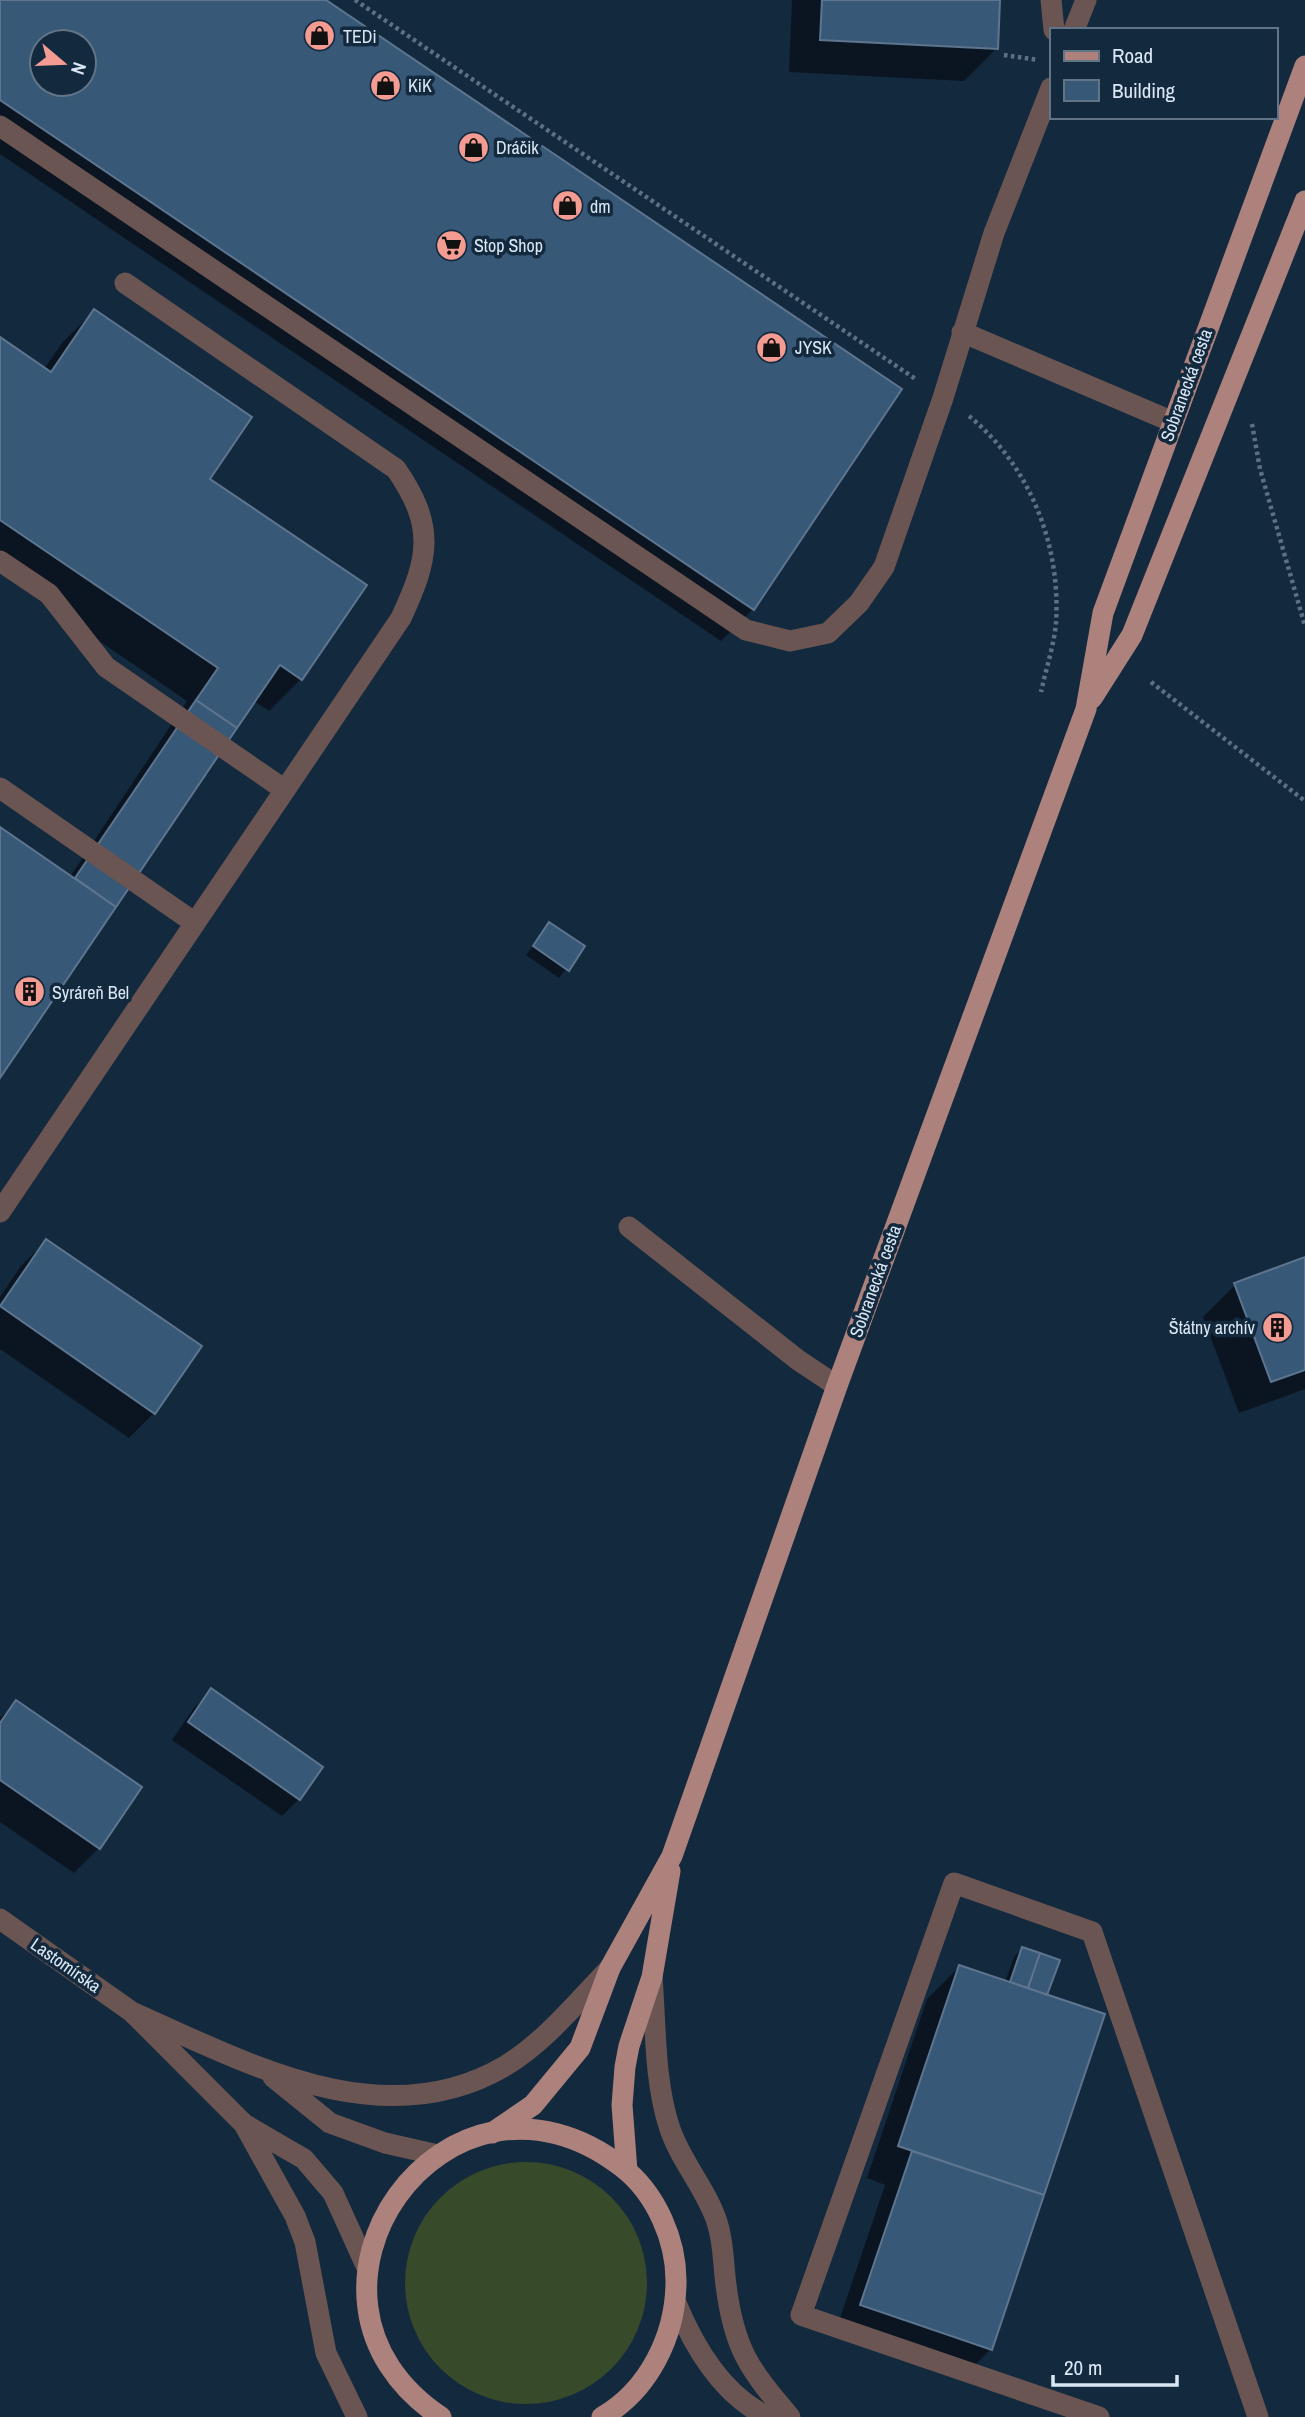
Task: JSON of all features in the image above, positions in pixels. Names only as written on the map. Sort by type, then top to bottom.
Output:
[{"type":"main road","name":"Sobranecká cesta","points":[[672,1856],[837,1386],[1086,709],[1103,612],[1305,66]]},
{"type":"main road","name":"Sobranecká cesta","points":[[1086,709],[1132,635],[1305,201]]},
{"type":"main road","points":[[492,2133],[533,2105],[580,2048],[610,1968],[672,1856]]},
{"type":"main road","points":[[627,2171],[622,2105],[625,2067],[629,2046],[652,1978],[672,1856]]},
{"type":"main road","points":[[441,2417],[410,2392],[390,2366],[376,2336],[368,2304],[368,2270],[379,2227],[388,2207],[416,2172],[438,2155],[461,2142],[492,2133],[516,2130],[564,2136],[598,2150],[627,2171],[644,2189],[667,2231],[674,2254],[676,2303],[664,2346],[654,2366],[612,2416]]},
{"type":"main road","points":[[410,2392],[415,2417]]},
{"type":"street","points":[[1051,0],[1054,28]]},
{"type":"street","points":[[1075,28],[1086,0]]},
{"type":"street","points":[[0,126],[746,630],[790,641],[828,633],[859,603],[884,567],[943,398],[994,233],[1050,91]]},
{"type":"street","points":[[0,1212],[401,618],[419,578],[425,538],[416,498],[396,469],[125,283]]},
{"type":"street","points":[[962,332],[1173,422]]},
{"type":"street","points":[[0,561],[49,594],[106,667],[285,790]]},
{"type":"street","points":[[0,788],[195,923]]},
{"type":"street","points":[[629,1227],[798,1360],[837,1386]]},
{"type":"street","points":[[1099,2417],[802,2315],[954,1883],[1092,1932],[1258,2417]]},
{"type":"street","name":"Lastomírska","points":[[0,1919],[132,2012]]},
{"type":"street","points":[[132,2012],[269,2073],[351,2091],[399,2098],[435,2094],[470,2084],[506,2065],[545,2035],[610,1968]]},
{"type":"street","points":[[652,1978],[659,2083],[668,2126],[679,2153],[716,2219],[724,2257],[728,2305],[740,2348],[752,2372],[790,2417]]},
{"type":"street","points":[[132,2012],[244,2124],[304,2159],[333,2193],[368,2270]]},
{"type":"street","points":[[269,2073],[330,2123],[384,2143],[438,2155]]},
{"type":"street","points":[[244,2124],[300,2229],[326,2353],[357,2417]]},
{"type":"street","points":[[676,2303],[702,2357],[738,2396],[768,2417]]},
{"type":"path","points":[[355,0],[922,383]]},
{"type":"path","points":[[1004,55],[1042,61]]},
{"type":"path","points":[[963,411],[1008,456],[1037,504],[1054,562],[1056,624],[1041,692]]},
{"type":"path","points":[[1251,417],[1260,469],[1305,626]]},
{"type":"path","points":[[1151,682],[1305,801]]},
{"type":"green space","points":[[526,2162],[550,2165],[583,2177],[603,2190],[619,2206],[632,2226],[641,2248],[647,2283],[644,2307],[632,2340],[619,2360],[603,2376],[583,2389],[561,2398],[526,2404],[502,2401],[469,2389],[449,2376],[433,2360],[420,2340],[411,2318],[405,2283],[408,2259],[420,2226],[433,2206],[449,2190],[469,2177],[491,2168]]},
{"type":"building","name":"Stop Shop","points":[[0,0],[326,0],[902,389],[754,610],[0,100]]},
{"type":"building","points":[[822,0],[1000,0],[998,49],[820,40]]},
{"type":"building","points":[[94,309],[252,417],[210,479],[367,585],[302,680],[280,665],[237,728],[196,700],[218,668],[0,520],[0,337],[51,372]]},
{"type":"building","points":[[196,700],[237,728],[116,907],[75,878]]},
{"type":"building","name":"Syráreň Bel","points":[[0,827],[116,907],[0,1078]]},
{"type":"building","points":[[549,922],[585,946],[569,971],[533,946]]},
{"type":"building","points":[[46,1239],[202,1346],[155,1414],[0,1306]]},
{"type":"building","name":"Štátny archív","points":[[1305,1257],[1305,1370],[1271,1382],[1234,1283]]},
{"type":"building","points":[[211,1688],[323,1767],[300,1800],[188,1722]]},
{"type":"building","points":[[16,1700],[142,1787],[100,1849],[0,1780],[0,1723]]},
{"type":"building","points":[[1022,1947],[1040,1953],[1028,1988],[1010,1982]]},
{"type":"building","points":[[1040,1953],[1060,1960],[1047,1995],[1028,1988]]},
{"type":"building","points":[[959,1965],[1105,2014],[1044,2195],[898,2146]]},
{"type":"building","points":[[912,2151],[1044,2195],[992,2350],[860,2305]]},
{"type":"place","name":"TEDi","points":[[320,36]]},
{"type":"place","name":"KiK","points":[[385,85]]},
{"type":"place","name":"Dráčik","points":[[473,147]]},
{"type":"place","name":"dm","points":[[567,206]]},
{"type":"place","name":"Stop Shop","points":[[451,245]]},
{"type":"place","name":"JYSK","points":[[772,347]]},
{"type":"place","name":"Syráreň Bel","points":[[29,992]]},
{"type":"place","name":"Štátny archív","points":[[1278,1327]]}]
